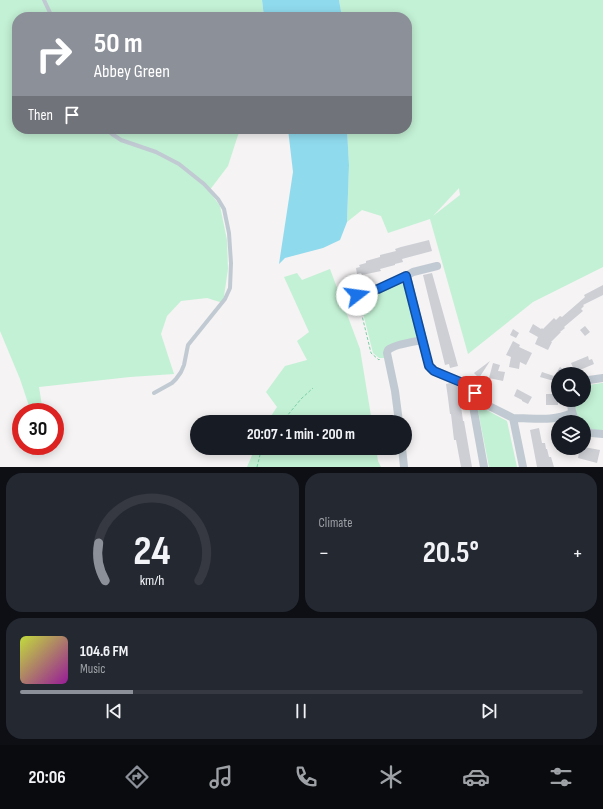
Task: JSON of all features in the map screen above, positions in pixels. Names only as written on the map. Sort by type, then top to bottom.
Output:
[{"type":"street","points":[[357,295],[378,289],[413,272],[437,266]]},
{"type":"street","points":[[406,276],[429,366],[431,369],[474,389],[475,401],[473,406],[484,467]]},
{"type":"street","points":[[398,415],[390,371],[388,350],[390,348],[423,340]]},
{"type":"street","points":[[591,380],[603,378]]},
{"type":"street","points":[[475,401],[482,402],[514,418],[547,419],[562,417],[572,413],[571,407]]},
{"type":"street","points":[[514,418],[523,467]]},
{"type":"street","points":[[591,433],[603,434]]},
{"type":"street","points":[[403,455],[404,467]]},
{"type":"lane","points":[[44,0],[50,12]]},
{"type":"lane","points":[[112,134],[121,140],[156,152],[179,164],[204,184],[218,199],[224,209],[230,233],[230,288],[225,299],[188,345],[184,365],[176,379],[172,383],[154,393]]},
{"type":"path","points":[[357,295],[372,353],[379,360],[388,358]]},
{"type":"path","points":[[288,415],[301,399],[313,388]]},
{"type":"path","points":[[256,467],[260,455]]},
{"type":"green space","points":[[0,0],[262,0],[263,12],[12,12],[12,134],[239,134],[228,166],[209,191],[220,206],[227,240],[228,269],[223,303],[207,298],[181,301],[167,316],[161,334],[174,374],[130,377],[39,387],[42,403],[28,403],[20,379],[0,331]]},
{"type":"green space","points":[[339,0],[603,0],[603,267],[533,302],[468,354],[430,219],[388,233],[381,216],[362,210],[347,222],[349,165],[347,134],[412,134],[412,12],[341,12]],"holes":[[[459,188],[460,195],[433,216]]]},
{"type":"green space","points":[[330,269],[360,349],[371,415],[272,415],[277,407],[266,392],[285,366],[307,360],[297,341],[309,332],[284,277],[297,273],[302,280]]},
{"type":"green space","points":[[401,283],[406,288],[418,333],[415,338],[389,345],[384,358],[379,358],[373,353],[359,297]]},
{"type":"green space","points":[[603,383],[603,431],[599,432],[591,429],[591,415],[576,415],[575,412],[575,407],[591,407],[591,385]]},
{"type":"green space","points":[[481,407],[507,421],[517,467],[489,467],[478,411]]},
{"type":"green space","points":[[252,455],[377,455],[381,467],[247,467]]},
{"type":"water","points":[[262,0],[339,0],[341,12],[263,12]]},
{"type":"water","points":[[289,134],[347,134],[349,165],[347,222],[340,240],[323,248],[285,258],[279,264],[293,172]]},
{"type":"building","points":[[429,240],[432,251],[402,259],[403,262],[380,269],[381,271],[362,275],[361,273],[357,274],[356,268],[360,267],[359,265],[366,263],[366,261],[380,257],[380,255],[396,251],[395,249],[401,247]]},
{"type":"building","points":[[432,273],[458,366],[450,368],[449,364],[445,365],[423,275]]},
{"type":"building","points":[[603,285],[603,295],[583,305],[584,306],[581,309],[583,311],[564,327],[565,328],[551,342],[548,350],[535,344],[538,337],[529,332],[533,324],[543,329],[554,318],[556,320],[560,316],[562,317],[585,297],[584,295]]},
{"type":"building","points":[[585,326],[590,332],[585,336],[580,330]]},
{"type":"building","points":[[513,329],[519,333],[516,338],[510,335]]},
{"type":"building","points":[[513,341],[520,345],[519,347],[532,353],[526,365],[520,362],[519,369],[509,367],[511,357],[506,355]]},
{"type":"building","points":[[588,356],[589,360],[592,359],[594,364],[587,367],[573,367],[571,363]]},
{"type":"building","points":[[490,361],[479,378],[474,373]]},
{"type":"building","points":[[493,363],[500,365],[498,371],[505,372],[503,381],[489,378]]},
{"type":"building","points":[[542,372],[551,375],[551,380],[540,377]]},
{"type":"building","points":[[450,383],[459,387],[463,421],[472,467],[461,467],[456,440],[454,440],[446,384]]},
{"type":"building","points":[[517,389],[532,397],[528,404],[514,396]]},
{"type":"building","points":[[546,394],[551,394],[551,405],[546,405]]},
{"type":"building","points":[[539,428],[542,443],[545,443],[554,467],[537,467],[530,430]]},
{"type":"building","points":[[591,448],[600,450],[597,463],[578,458],[579,455],[591,455]]},
{"type":"route","points":[[357,295],[378,289],[406,276],[429,366],[434,371],[470,386],[474,389],[475,393]]}]
